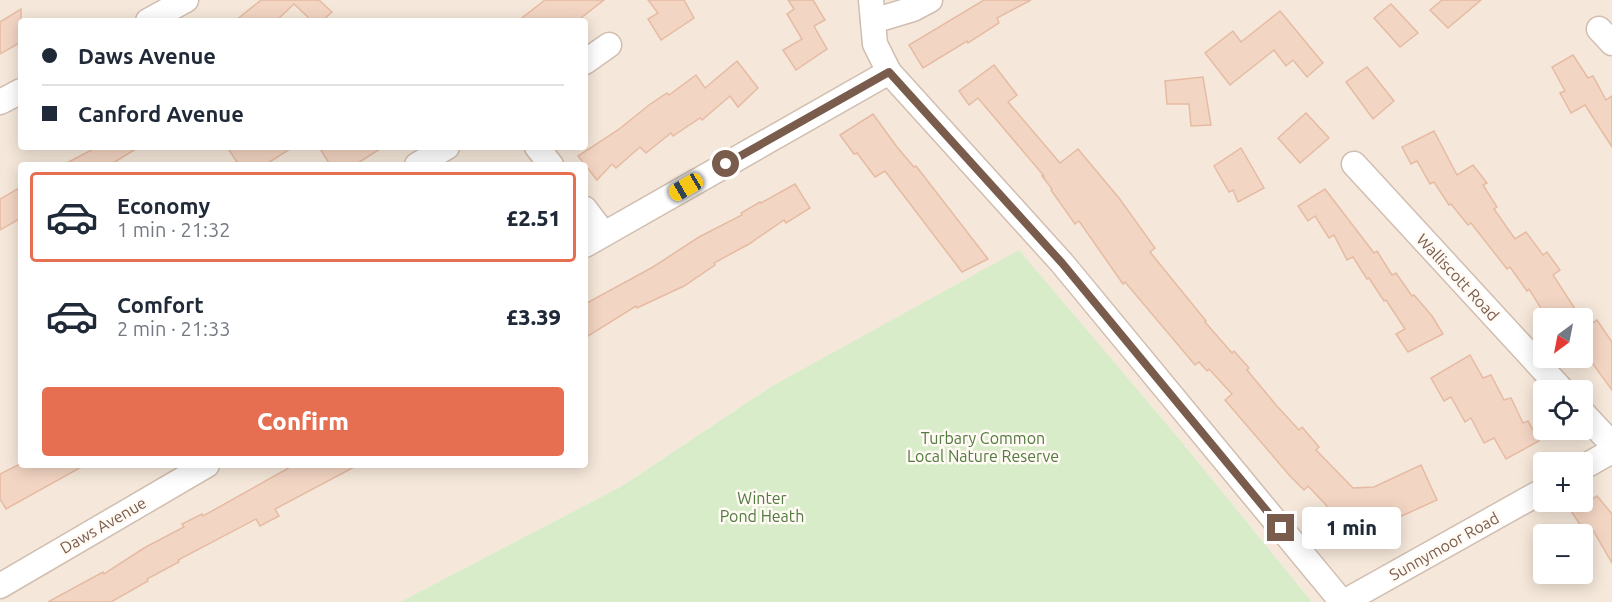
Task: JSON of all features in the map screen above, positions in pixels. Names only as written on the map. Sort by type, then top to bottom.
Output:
[{"type":"street","points":[[153,18],[186,0]]},
{"type":"street","points":[[930,0],[913,9],[872,10],[875,44],[889,72],[1069,272],[1343,602]]},
{"type":"street","points":[[588,60],[609,45]]},
{"type":"street","points":[[588,218],[595,239],[889,72]]},
{"type":"street","points":[[0,102],[18,93]]},
{"type":"street","points":[[422,162],[442,150]]},
{"type":"street","points":[[539,150],[549,162]]},
{"type":"street","name":"Walliscott Road","points":[[1354,164],[1553,380]]},
{"type":"street","points":[[1593,424],[1612,444]]},
{"type":"street","points":[[1593,462],[1612,451]]},
{"type":"street","name":"Daws Avenue","points":[[0,585],[202,468]]},
{"type":"street","name":"Sunnymoor Road","points":[[1343,602],[1533,496]]},
{"type":"shaded area","points":[[0,0],[1612,0],[1612,602],[1312,602],[1181,441],[1019,251],[772,386],[622,486],[400,602],[0,602]]},
{"type":"green space","name":"Turbary Common Local Nature Reserve","points":[[1019,250],[1181,441],[1312,602],[400,602],[622,486],[772,386]]},
{"type":"building","points":[[261,0],[319,0],[332,12],[325,18],[309,18],[294,4],[279,18],[239,18]]},
{"type":"building","points":[[545,0],[604,0],[581,18],[522,18]]},
{"type":"building","points":[[648,0],[684,0],[694,18],[661,40],[648,19],[658,13]]},
{"type":"building","points":[[788,0],[813,0],[825,20],[814,26],[827,49],[796,70],[783,50],[802,39],[787,14],[794,9]]},
{"type":"building","points":[[984,0],[1031,0],[997,18],[999,23],[923,68],[909,45]]},
{"type":"building","points":[[1442,0],[1481,0],[1448,28],[1430,10]]},
{"type":"building","points":[[1391,4],[1418,33],[1400,47],[1374,18]]},
{"type":"building","points":[[21,9],[21,18],[18,18],[18,44],[0,54],[0,22]]},
{"type":"building","points":[[1280,11],[1323,63],[1307,77],[1293,60],[1286,66],[1274,50],[1230,85],[1205,53],[1233,31],[1241,42]]},
{"type":"building","points":[[1573,55],[1588,78],[1593,76],[1606,100],[1612,96],[1612,147],[1585,105],[1571,113],[1560,93],[1565,91],[1552,67]]},
{"type":"building","points":[[737,61],[758,88],[738,107],[730,96],[702,120],[700,118],[673,136],[671,133],[646,153],[640,147],[616,168],[612,164],[597,180],[588,169],[588,162],[583,162],[578,156],[618,130],[649,105],[667,93],[669,95],[696,75],[705,88]]},
{"type":"building","points":[[994,65],[1017,95],[1008,102],[1060,163],[1078,149],[1119,198],[1155,248],[1150,252],[1205,322],[1232,353],[1234,351],[1249,368],[1247,370],[1299,430],[1302,427],[1319,447],[1316,450],[1353,488],[1374,487],[1421,465],[1437,500],[1395,519],[1395,523],[1372,524],[1326,515],[1327,506],[1308,486],[1304,490],[1290,476],[1225,400],[1232,394],[1209,369],[1207,371],[1199,362],[1195,365],[1125,282],[1123,284],[1079,221],[1075,224],[1042,176],[1044,176],[978,98],[969,105],[959,91]]},
{"type":"building","points":[[1367,67],[1394,101],[1373,119],[1346,82]]},
{"type":"building","points":[[1203,77],[1211,125],[1191,126],[1189,104],[1167,104],[1165,81]]},
{"type":"building","points":[[1306,113],[1329,138],[1300,163],[1278,138]]},
{"type":"building","points":[[873,114],[988,259],[962,272],[885,171],[875,177],[857,153],[854,154],[840,135]]},
{"type":"building","points":[[1434,131],[1457,175],[1473,165],[1487,183],[1483,185],[1497,207],[1494,209],[1515,239],[1526,232],[1543,255],[1547,252],[1560,270],[1553,275],[1574,308],[1541,308],[1529,289],[1527,291],[1510,267],[1507,269],[1471,223],[1468,225],[1451,204],[1449,205],[1434,182],[1430,184],[1417,161],[1411,164],[1402,147]]},
{"type":"building","points":[[1241,148],[1264,188],[1238,202],[1233,190],[1229,192],[1214,166]]},
{"type":"building","points":[[91,150],[134,150],[115,162],[69,162]]},
{"type":"building","points":[[229,150],[288,150],[270,162],[237,162]]},
{"type":"building","points":[[321,150],[378,150],[360,162],[328,162]]},
{"type":"building","points":[[795,184],[810,208],[786,223],[784,220],[749,244],[714,263],[715,265],[684,286],[637,308],[636,306],[588,336],[588,302]]},
{"type":"building","points":[[18,189],[18,220],[0,230],[0,199]]},
{"type":"building","points":[[1325,189],[1374,253],[1377,251],[1392,275],[1396,273],[1412,296],[1414,295],[1432,316],[1443,334],[1408,352],[1396,334],[1405,329],[1386,300],[1384,301],[1369,278],[1367,279],[1353,257],[1347,260],[1334,235],[1329,238],[1315,216],[1308,221],[1298,206]]},
{"type":"building","points":[[1597,320],[1612,342],[1612,390],[1593,364],[1593,322]]},
{"type":"building","points":[[1470,355],[1483,378],[1491,375],[1504,400],[1511,398],[1523,423],[1528,421],[1533,430],[1533,440],[1539,441],[1506,459],[1494,438],[1484,443],[1471,418],[1465,422],[1451,397],[1444,401],[1431,378]]},
{"type":"building","points":[[18,465],[18,468],[80,468],[6,509],[0,499],[0,474]]},
{"type":"building","points":[[289,468],[352,468],[275,509],[279,516],[260,526],[256,519],[178,560],[179,562],[111,602],[48,602],[103,572],[104,574],[144,548],[184,527],[182,524],[202,514],[203,516]]},
{"type":"building","points":[[1597,496],[1612,514],[1612,563],[1593,530],[1593,524],[1580,524],[1572,512],[1593,512],[1593,498]]},
{"type":"route","points":[[726,164],[889,72],[1062,263],[1281,528]]},
{"type":"park label","name":"Winter Pond Heath","points":[[762,507]]}]
